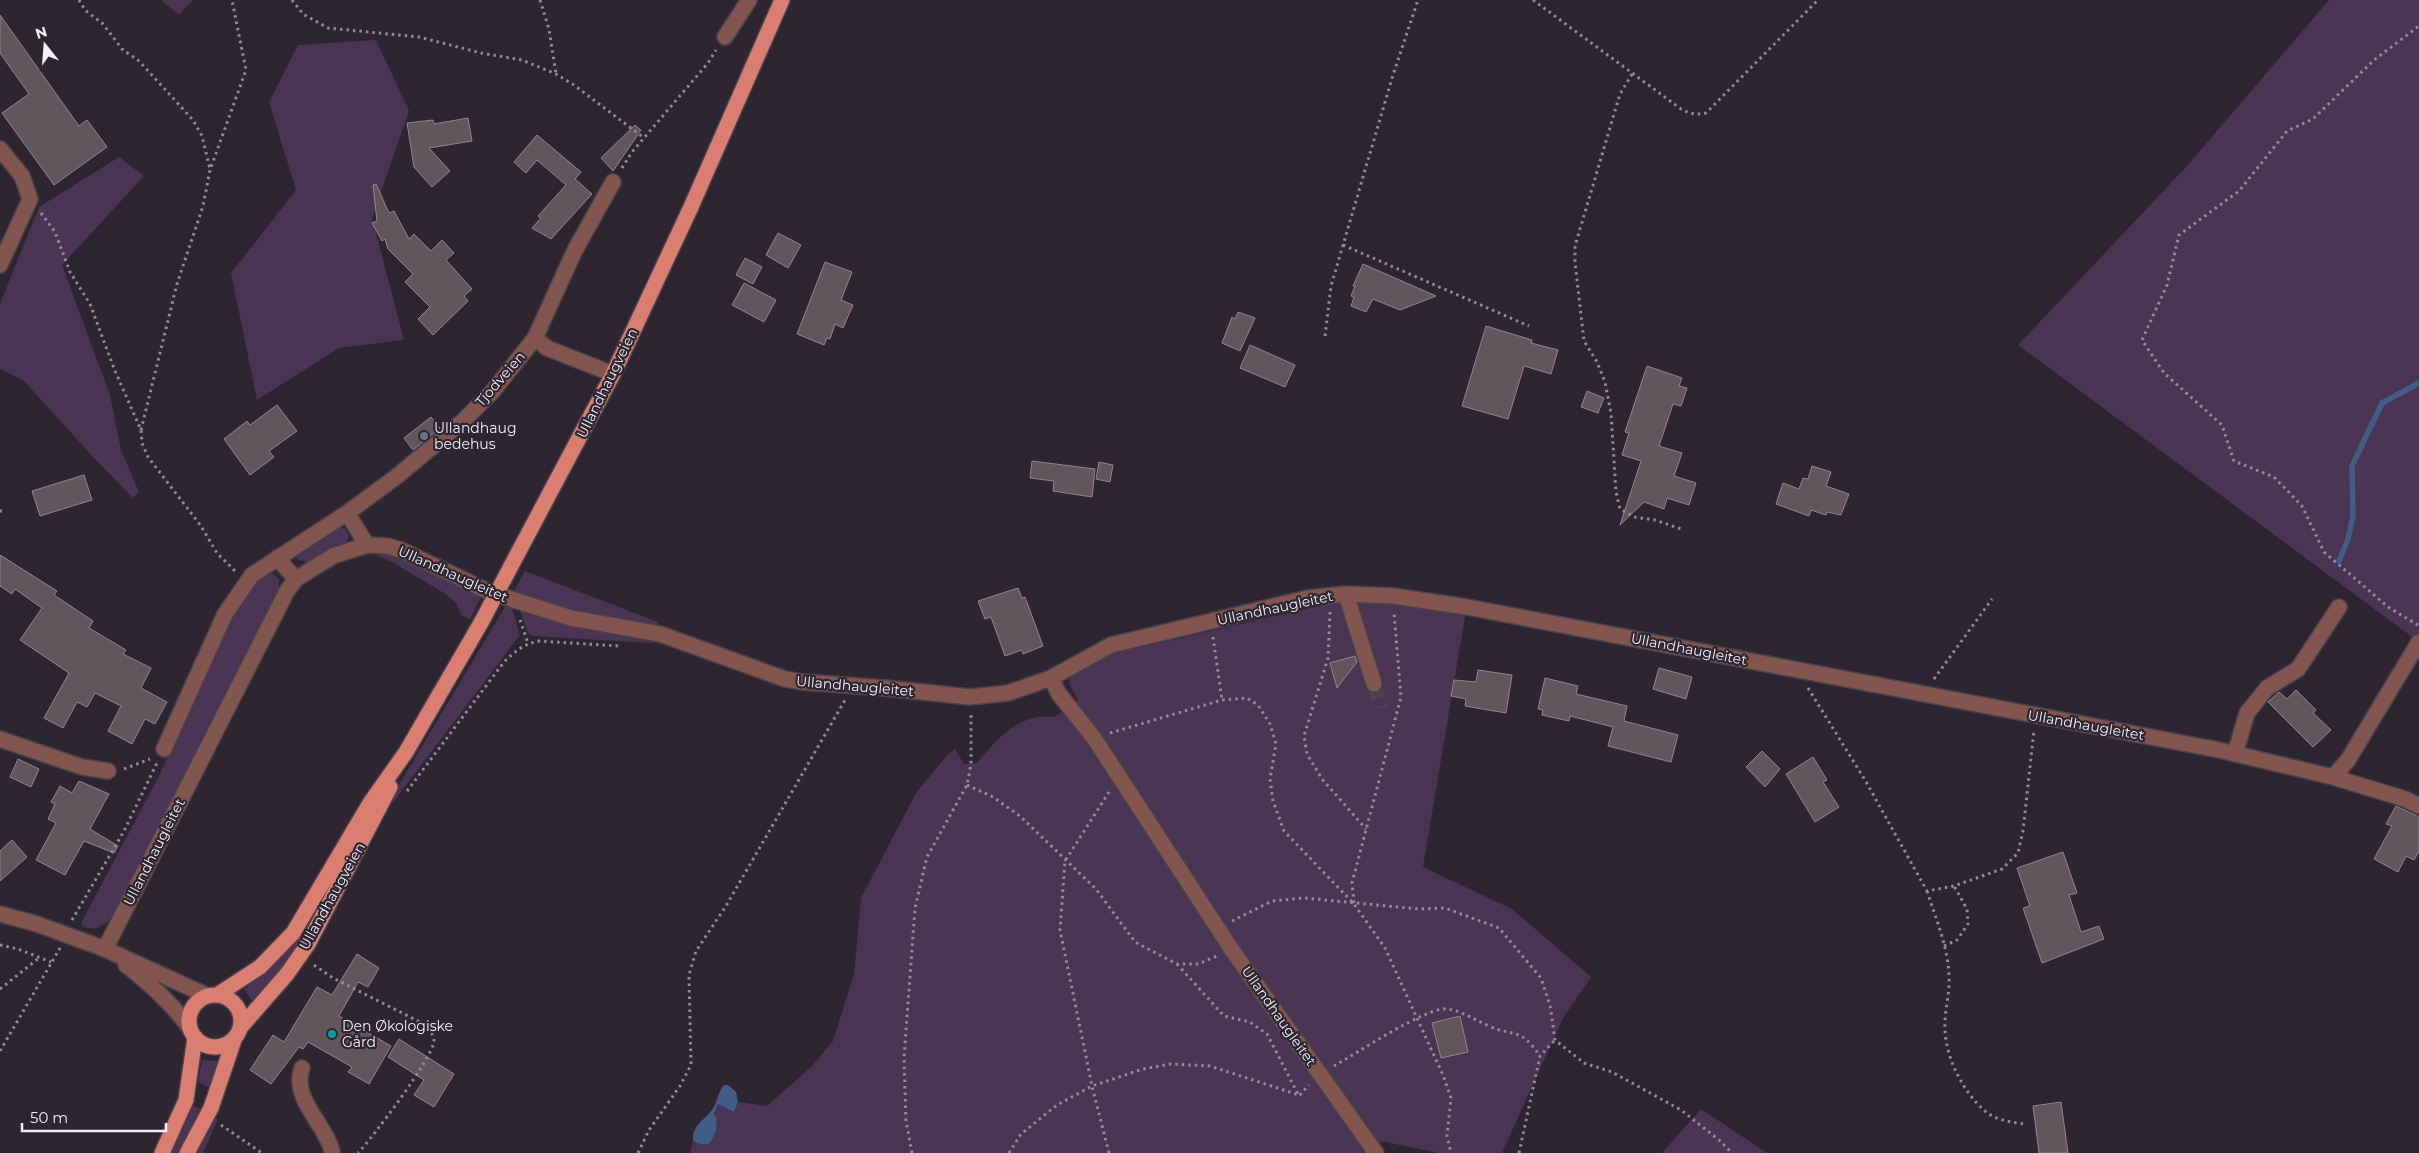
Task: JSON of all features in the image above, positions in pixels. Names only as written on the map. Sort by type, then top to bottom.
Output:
[{"type":"main road","name":"Ullandhaugveien","points":[[212,996],[260,967],[293,933],[370,804],[406,752],[482,621],[613,374],[691,207],[782,0]]},
{"type":"main road","name":"Ullandhaugveien","points":[[187,1153],[211,1108],[237,1033],[288,974],[308,944],[380,808],[406,752]]},
{"type":"main road","points":[[162,1153],[186,1100],[190,1084],[192,1033],[190,1015],[192,1008],[196,1003],[212,996],[224,997],[236,1006],[240,1013],[237,1033],[222,1046],[215,1047],[200,1042],[192,1033]]},
{"type":"street","points":[[725,37],[750,0]]},
{"type":"street","points":[[0,149],[22,176],[30,199],[0,265]]},
{"type":"street","name":"Tjodveien","points":[[164,749],[225,614],[252,574],[347,513],[429,451],[462,422],[507,374],[535,338],[575,250],[613,182]]},
{"type":"street","name":"Tjodveien","points":[[535,338],[547,348],[613,374]]},
{"type":"street","points":[[347,513],[367,544]]},
{"type":"street","name":"Ullandhaugleitet","points":[[105,949],[287,591],[296,578],[333,556],[367,544],[401,550],[483,589],[572,618],[660,634],[785,679],[802,682],[854,685],[970,697],[1008,693],[1051,678],[1111,645],[1308,598],[1346,594],[1393,596],[1467,607],[2235,754],[2333,777],[2406,798],[2419,806]]},
{"type":"street","points":[[277,558],[296,578]]},
{"type":"street","points":[[1346,594],[1374,684]]},
{"type":"street","points":[[2235,754],[2247,713],[2267,688],[2298,669],[2339,607]]},
{"type":"street","points":[[2333,777],[2348,760],[2419,642]]},
{"type":"street","name":"Ullandhaugleitet","points":[[1051,678],[1059,694],[1094,738],[1120,777],[1232,950],[1376,1153]]},
{"type":"street","points":[[0,739],[82,767],[108,771]]},
{"type":"street","points":[[0,914],[37,924],[105,949],[212,996]]},
{"type":"street","points":[[105,949],[152,984],[174,1006],[192,1033]]},
{"type":"street","points":[[302,1068],[300,1079],[302,1094],[326,1134],[334,1152]]},
{"type":"path","points":[[78,0],[103,24],[122,49],[139,61],[193,120],[202,136],[210,170]]},
{"type":"path","points":[[232,0],[246,70],[210,170],[202,206],[177,284],[141,430],[142,443],[148,458],[201,526],[217,553],[240,576]]},
{"type":"path","points":[[292,0],[303,14],[314,22],[328,28],[419,37],[480,53],[522,60],[556,74],[574,85],[644,138]]},
{"type":"path","points":[[540,0],[548,29],[556,74]]},
{"type":"path","points":[[1324,336],[1331,286],[1342,245],[1393,75],[1418,0]]},
{"type":"path","points":[[1533,0],[1632,74],[1690,114],[1706,113],[1818,0]]},
{"type":"path","points":[[2419,26],[2374,60],[2313,119],[2287,131],[2239,191],[2179,235],[2166,285],[2142,340],[2164,373],[2222,425],[2234,461],[2274,477],[2302,506],[2324,552],[2388,607],[2419,625]]},
{"type":"path","points":[[632,152],[708,63],[725,37]]},
{"type":"path","points":[[1632,74],[1620,94],[1575,246],[1576,272],[1584,341],[1597,362],[1605,382],[1610,405],[1616,492],[1620,509],[1634,516],[1655,520],[1684,530]]},
{"type":"path","points":[[30,199],[55,232],[70,272],[90,304],[115,371],[141,430]]},
{"type":"path","points":[[1342,245],[1530,326]]},
{"type":"path","points":[[1331,595],[1328,658],[1304,736],[1306,754],[1322,779],[1366,829]]},
{"type":"path","points":[[1354,904],[1352,883],[1401,697],[1393,596]]},
{"type":"path","points":[[1923,693],[1992,599]]},
{"type":"path","points":[[520,622],[528,643]]},
{"type":"path","points":[[1211,622],[1222,700]]},
{"type":"path","points":[[405,794],[504,662],[528,643],[551,641],[628,646]]},
{"type":"path","points":[[1810,672],[1808,688],[1866,780],[1927,891],[1944,946],[1950,978],[1945,1029],[1951,1059],[1965,1088],[1985,1112],[2006,1122],[2024,1124]]},
{"type":"path","points":[[638,1153],[655,1118],[680,1086],[691,1065],[689,975],[696,951],[726,906],[854,685]]},
{"type":"path","points":[[912,1153],[906,1121],[904,1058],[915,908],[927,857],[967,785],[971,764],[970,697]]},
{"type":"path","points":[[1094,738],[1222,700],[1247,698],[1258,705],[1270,724],[1276,744],[1270,779],[1273,801],[1284,831],[1354,904],[1385,948],[1443,1075],[1450,1098],[1447,1136],[1451,1153]]},
{"type":"path","points":[[1927,891],[1954,886],[2002,869],[2018,853],[2023,831],[2036,717]]},
{"type":"path","points":[[108,771],[140,764],[164,749]]},
{"type":"path","points":[[72,921],[120,838],[164,749]]},
{"type":"path","points":[[1109,1153],[1092,1086],[1060,930],[1065,862],[1120,777]]},
{"type":"path","points":[[967,785],[993,797],[1020,816],[1065,862],[1096,890],[1136,942],[1177,964],[1224,1016],[1250,1022],[1268,1034],[1299,1096]]},
{"type":"path","points":[[1944,946],[1957,940],[1968,924],[1967,908],[1954,886]]},
{"type":"path","points":[[1218,928],[1272,901],[1304,898],[1419,909],[1445,908],[1499,928],[1541,978],[1550,1005],[1555,1040],[1584,1063],[1612,1072],[1682,1110],[1732,1153]]},
{"type":"path","points":[[0,945],[51,962]]},
{"type":"path","points":[[0,1051],[60,948]]},
{"type":"path","points":[[1177,964],[1198,964],[1232,950]]},
{"type":"path","points":[[0,989],[39,958]]},
{"type":"path","points":[[314,965],[333,978],[422,1023],[431,1031],[434,1040],[429,1055],[378,1129],[358,1153]]},
{"type":"path","points":[[1299,1096],[1320,1074],[1417,1018],[1444,1008],[1462,1012],[1490,1027],[1520,1033],[1540,1056]]},
{"type":"path","points":[[1519,1153],[1540,1056],[1555,1040]]},
{"type":"path","points":[[1009,1153],[1021,1134],[1057,1105],[1092,1086],[1143,1069],[1171,1064],[1210,1066],[1299,1096]]},
{"type":"path","points":[[221,1125],[262,1153]]},
{"type":"shaded area","points":[[161,0],[193,0],[179,15]]},
{"type":"shaded area","points":[[2329,0],[2419,0],[2419,642],[2018,345],[2186,167]]},
{"type":"shaded area","points":[[376,40],[409,111],[372,218],[404,340],[339,348],[257,400],[231,273],[296,190],[269,102],[298,45]]},
{"type":"shaded area","points":[[119,157],[144,176],[62,265],[110,395],[121,450],[139,492],[133,498],[24,381],[0,369],[0,304],[39,207]]},
{"type":"shaded area","points":[[338,525],[345,529],[349,536],[346,543],[308,562],[298,560],[295,554]]},
{"type":"shaded area","points":[[389,554],[410,560],[481,597],[470,619],[462,616],[456,603],[444,593],[390,561],[375,555]]},
{"type":"shaded area","points":[[268,570],[279,579],[279,590],[113,915],[100,927],[83,927],[81,923],[158,778],[243,592]]},
{"type":"shaded area","points":[[525,571],[658,622],[657,626],[573,611],[513,593]]},
{"type":"shaded area","points":[[1383,602],[1466,611],[1423,867],[1512,909],[1591,977],[1563,1018],[1502,1153],[1439,1153],[1380,1141],[1369,1153],[690,1153],[693,1140],[703,1145],[710,1143],[716,1131],[717,1119],[714,1115],[718,1104],[734,1112],[738,1102],[767,1106],[812,1066],[833,1041],[854,974],[861,898],[916,793],[948,754],[955,749],[964,764],[977,763],[1001,737],[1020,723],[1030,719],[1054,717],[1078,700],[1069,684],[1071,674],[1111,654],[1327,604]]},
{"type":"shaded area","points":[[506,605],[512,608],[520,635],[391,805],[387,805]]},
{"type":"shaded area","points":[[520,610],[552,621],[659,642],[534,636],[528,633]]},
{"type":"shaded area","points":[[311,916],[314,918],[294,952],[253,1002],[244,989],[281,956]]},
{"type":"shaded area","points":[[202,1060],[218,1061],[211,1088],[198,1082]]},
{"type":"shaded area","points":[[191,1105],[202,1109],[179,1153],[169,1153]]},
{"type":"shaded area","points":[[1701,1109],[1767,1153],[1662,1153]]},
{"type":"shaded area","points":[[213,1117],[218,1119],[203,1153],[193,1153]]},
{"type":"water","points":[[724,1085],[728,1085],[736,1092],[738,1102],[734,1112],[718,1104],[714,1114],[717,1119],[716,1131],[710,1143],[696,1143],[693,1140],[695,1130],[714,1107]]},
{"type":"building","points":[[0,15],[79,126],[87,120],[107,147],[54,185],[2,113],[29,94],[0,53]]},
{"type":"building","points":[[468,118],[472,141],[429,148],[450,171],[432,187],[414,167],[407,123],[433,120],[434,124]]},
{"type":"building","points":[[635,125],[641,130],[613,171],[601,158]]},
{"type":"building","points":[[537,135],[581,172],[575,179],[592,194],[551,239],[532,228],[541,218],[538,216],[566,185],[537,160],[526,173],[514,162]]},
{"type":"building","points":[[376,184],[389,213],[394,211],[409,239],[414,234],[431,251],[442,240],[454,253],[446,260],[472,289],[464,296],[468,301],[433,335],[418,319],[430,307],[405,282],[413,274],[388,249],[385,239],[382,241],[372,223],[377,221],[373,185]]},
{"type":"building","points":[[778,233],[801,245],[788,268],[766,255]]},
{"type":"building","points":[[745,258],[762,267],[753,284],[736,275]]},
{"type":"building","points":[[825,262],[852,272],[841,300],[853,305],[843,328],[835,324],[830,339],[827,338],[824,345],[797,334]]},
{"type":"building","points":[[1363,264],[1436,296],[1400,310],[1373,299],[1366,312],[1351,306],[1354,297],[1351,296],[1355,286],[1353,286]]},
{"type":"building","points":[[744,283],[776,300],[764,322],[732,305]]},
{"type":"building","points":[[1238,312],[1255,318],[1240,351],[1222,343],[1232,317],[1235,319]]},
{"type":"building","points":[[1486,326],[1532,340],[1531,343],[1558,350],[1551,374],[1524,366],[1508,419],[1462,406]]},
{"type":"building","points":[[1250,345],[1295,365],[1285,387],[1240,368]]},
{"type":"building","points":[[1647,366],[1682,378],[1679,386],[1687,388],[1681,406],[1673,404],[1659,446],[1682,453],[1674,476],[1696,483],[1689,505],[1667,498],[1664,509],[1644,502],[1620,525],[1641,461],[1622,455],[1629,433],[1625,432]]},
{"type":"building","points":[[1587,391],[1604,398],[1598,413],[1581,407]]},
{"type":"building","points":[[277,405],[297,431],[269,451],[274,457],[250,475],[224,439],[247,421],[250,425]]},
{"type":"building","name":"Ullandhaug bedehus","points":[[431,417],[440,428],[413,450],[404,438]]},
{"type":"building","points":[[1032,461],[1095,469],[1092,497],[1053,491],[1054,481],[1030,478]]},
{"type":"building","points":[[1099,462],[1113,465],[1110,482],[1096,479]]},
{"type":"building","points":[[1812,466],[1831,472],[1826,486],[1849,494],[1841,515],[1827,512],[1826,515],[1811,510],[1809,516],[1776,504],[1783,483],[1799,489],[1803,478],[1808,479]]},
{"type":"building","points":[[84,475],[92,500],[40,516],[32,491]]},
{"type":"building","points":[[0,555],[57,591],[54,595],[93,621],[89,628],[126,650],[123,654],[151,668],[141,688],[167,702],[155,724],[145,719],[132,744],[108,731],[121,706],[95,693],[87,707],[77,702],[63,728],[44,718],[69,673],[20,640],[42,608],[15,589],[12,594],[0,586]]},
{"type":"building","points":[[1018,588],[1022,598],[1025,597],[1043,646],[1023,654],[1022,650],[1005,656],[991,617],[985,619],[978,601]]},
{"type":"building","points":[[1355,656],[1357,662],[1337,688],[1330,663]]},
{"type":"building","points":[[1659,668],[1692,677],[1686,699],[1653,689]]},
{"type":"building","points":[[1478,670],[1512,675],[1506,713],[1465,706],[1466,699],[1451,696],[1454,680],[1476,682]]},
{"type":"building","points":[[1545,678],[1578,686],[1576,694],[1627,706],[1624,721],[1678,735],[1671,762],[1608,746],[1613,727],[1570,716],[1569,721],[1542,715],[1543,710],[1538,709]]},
{"type":"building","points":[[2296,690],[2316,710],[2313,713],[2331,730],[2313,747],[2268,702],[2279,692],[2287,699]]},
{"type":"building","points":[[1762,751],[1780,769],[1765,787],[1746,767]]},
{"type":"building","points":[[1813,757],[1827,780],[1823,782],[1839,807],[1815,822],[1786,774]]},
{"type":"building","points":[[18,759],[39,769],[31,787],[10,777]]},
{"type":"building","points":[[79,781],[109,794],[90,829],[118,846],[114,853],[84,841],[65,875],[36,860],[56,823],[48,819],[55,804],[51,802],[60,786],[72,793]]},
{"type":"building","points":[[2396,806],[2419,817],[2419,851],[2414,860],[2406,856],[2398,872],[2374,859],[2392,826],[2386,824]]},
{"type":"building","points":[[12,840],[27,857],[0,881],[0,851]]},
{"type":"building","points":[[2063,852],[2077,893],[2069,895],[2081,932],[2099,926],[2104,939],[2042,963],[2023,908],[2030,906],[2017,868]]},
{"type":"building","name":"Den Økologiske Gård","points":[[357,954],[379,968],[368,987],[358,982],[339,1016],[391,1046],[369,1084],[348,1072],[352,1067],[308,1042],[303,1049],[299,1047],[271,1084],[250,1070],[273,1035],[284,1042],[317,987],[332,995]]},
{"type":"building","points":[[1460,1016],[1468,1052],[1441,1058],[1432,1023]]},
{"type":"building","points":[[399,1039],[454,1074],[434,1107],[414,1095],[424,1080],[388,1057]]},
{"type":"building","points":[[2061,1102],[2068,1153],[2039,1153],[2033,1106]]},
{"type":"waterway","points":[[2339,561],[2348,539],[2353,516],[2352,466],[2382,403],[2419,383]]},
{"type":"tunnel","points":[[1374,684],[1381,708]]},
{"type":"place","name":"Ullandhaug bedehus","points":[[424,436]]},
{"type":"place","name":"Den Økologiske Gård","points":[[332,1034]]}]
